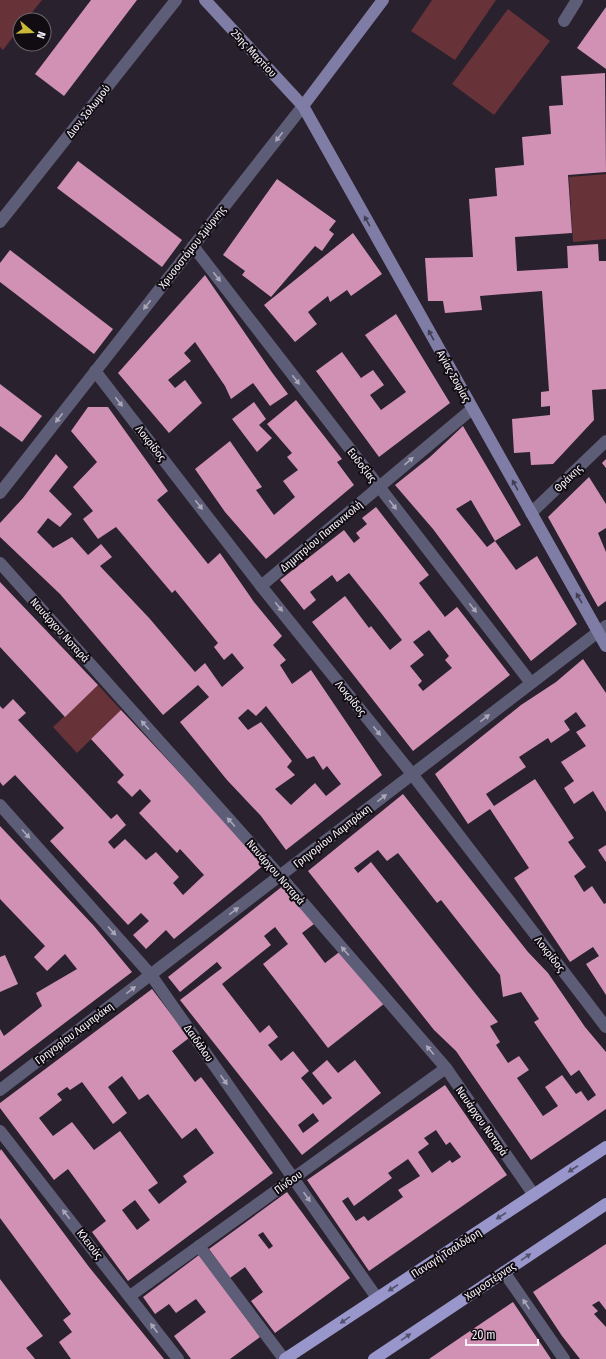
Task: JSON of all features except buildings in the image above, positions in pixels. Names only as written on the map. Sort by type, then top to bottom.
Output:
[{"type":"main road","name":"Παναγή Τσαλδάρη","points":[[285,1359],[606,1147]]},
{"type":"main road","name":"Χαμοστέρνας","points":[[374,1359],[606,1204]]},
{"type":"street","name":"Διον. Σολωμού","points":[[0,222],[176,0]]},
{"type":"street","name":"25ης Μαρτίου","points":[[205,0],[303,106]]},
{"type":"street","name":"Χρυσοστόμου Σμύρνης","points":[[0,493],[303,106],[383,0]]},
{"type":"street","points":[[564,21],[577,0]]},
{"type":"street","name":"Αγίας Σοφίας","points":[[303,106],[531,514],[602,629],[606,646]]},
{"type":"street","name":"Ευδοξίας","points":[[193,246],[531,683]]},
{"type":"street","name":"Λοκρίδος","points":[[95,371],[262,586],[412,774],[606,1027]]},
{"type":"street","name":"Δημητρίου Παπανικολή","points":[[262,586],[472,408]]},
{"type":"street","name":"Θράκης","points":[[531,514],[606,441]]},
{"type":"street","name":"Ναυάρχου Νοταρά","points":[[0,563],[280,876],[446,1068],[534,1195]]},
{"type":"street","name":"Γρηγορίου Λαμπράκη","points":[[0,1090],[602,629]]},
{"type":"street","name":"Δαιδάλου","points":[[0,805],[151,975],[378,1298]]},
{"type":"street","name":"Πίνδου","points":[[130,1296],[446,1068]]},
{"type":"street","name":"Κλειούς","points":[[0,1130],[178,1359]]},
{"type":"street","points":[[199,1246],[285,1359]]},
{"type":"street","points":[[504,1272],[564,1359]]},
{"type":"shaded area","points":[[0,0],[42,0],[32,12],[12,12],[12,38],[3,50],[0,47]]},
{"type":"shaded area","points":[[432,0],[496,0],[455,60],[411,31]]},
{"type":"shaded area","points":[[508,9],[550,41],[494,115],[452,84]]},
{"type":"shaded area","points":[[606,174],[606,239],[573,242],[569,177]]},
{"type":"shaded area","points":[[98,685],[121,710],[77,753],[53,727]]}]
